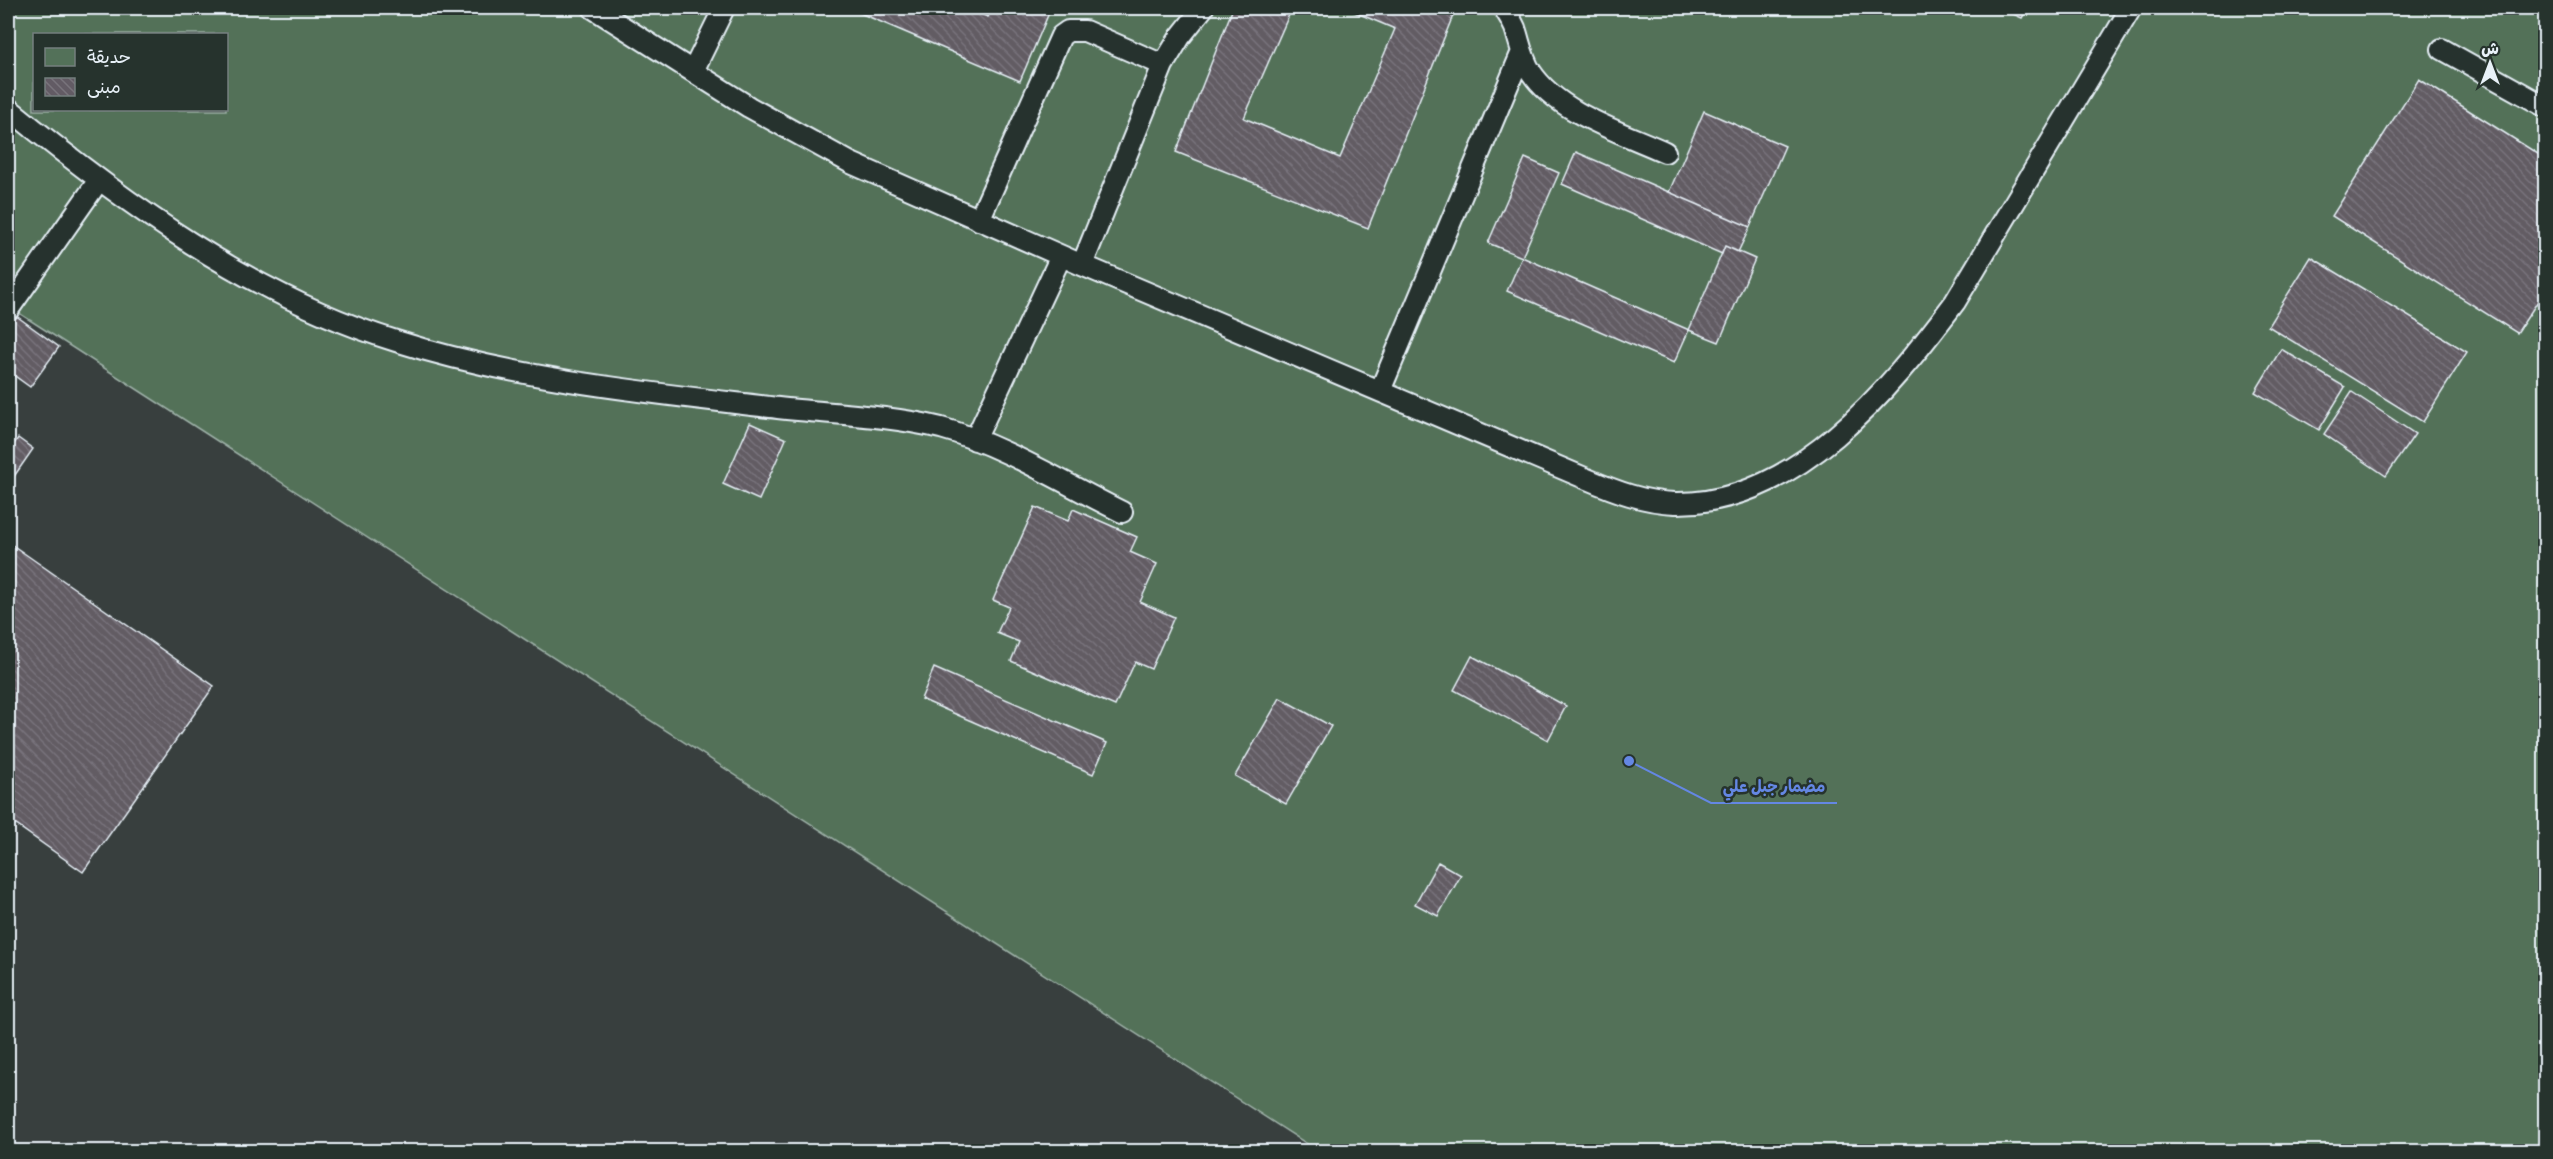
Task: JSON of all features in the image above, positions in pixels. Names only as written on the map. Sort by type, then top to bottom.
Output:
[{"type":"lane","points":[[593,8],[799,136],[851,163],[1082,266],[1629,496],[1675,503],[1720,499],[1763,485],[1802,462],[1845,427],[1885,388],[1922,346],[1955,302],[2131,8]]},
{"type":"lane","points":[[693,71],[724,8]]},
{"type":"lane","points":[[1082,266],[1163,65],[1180,37],[1203,8]]},
{"type":"lane","points":[[1504,8],[1515,27],[1521,54],[1544,88],[1577,112],[1665,152]]},
{"type":"lane","points":[[979,220],[1061,36],[1068,31],[1085,31],[1163,65]]},
{"type":"lane","points":[[2442,49],[2546,107]]},
{"type":"lane","points":[[1380,391],[1521,54]]},
{"type":"lane","points":[[8,108],[99,180],[227,266],[309,308],[395,341],[483,364],[573,380],[726,402],[908,421],[975,440],[1122,513]]},
{"type":"lane","points":[[8,310],[99,180]]},
{"type":"lane","points":[[975,440],[1061,256]]},
{"type":"green space","points":[[8,8],[2545,8],[2545,1151],[1318,1151],[8,306]]},
{"type":"building","points":[[854,8],[965,8],[988,17],[992,8],[1051,8],[1020,81],[853,10]]},
{"type":"building","points":[[1233,8],[1292,8],[1244,118],[1340,158],[1395,29],[1345,8],[1456,8],[1368,228],[1176,152]]},
{"type":"building","points":[[2000,8],[2028,8],[2022,18]]},
{"type":"building","points":[[2419,79],[2546,159],[2546,289],[2517,333],[2332,216]]},
{"type":"building","points":[[1704,111],[1785,146],[1750,227],[1669,192]]},
{"type":"building","points":[[1576,152],[1750,227],[1738,252],[1725,246],[1722,254],[1562,184]]},
{"type":"building","points":[[1525,158],[1559,173],[1522,257],[1488,243]]},
{"type":"building","points":[[1725,246],[1755,259],[1719,342],[1689,330]]},
{"type":"building","points":[[1522,257],[1689,330],[1674,363],[1507,291]]},
{"type":"building","points":[[2311,257],[2467,352],[2423,422],[2268,326]]},
{"type":"building","points":[[15,315],[59,347],[30,387],[8,371],[8,325]]},
{"type":"building","points":[[2281,349],[2345,387],[2319,430],[2255,392]]},
{"type":"building","points":[[2352,392],[2415,434],[2386,476],[2324,434]]},
{"type":"building","points":[[750,423],[786,439],[759,500],[723,484]]},
{"type":"building","points":[[18,438],[33,449],[8,485],[8,453]]},
{"type":"building","points":[[1035,507],[1068,521],[1073,509],[1137,537],[1130,552],[1157,564],[1140,602],[1174,617],[1151,669],[1135,662],[1115,706],[1011,661],[1019,642],[997,633],[1009,607],[993,600]]},
{"type":"building","points":[[8,542],[214,686],[83,872],[8,819]]},
{"type":"building","points":[[1472,656],[1566,706],[1548,740],[1454,690]]},
{"type":"building","points":[[934,668],[1107,743],[1093,774],[921,699]]},
{"type":"building","points":[[1280,698],[1331,726],[1286,804],[1235,776]]},
{"type":"building","points":[[1438,862],[1461,875],[1438,916],[1415,904]]},
{"type":"place","name":"مضمار جبل علي","points":[[1629,761]]}]
